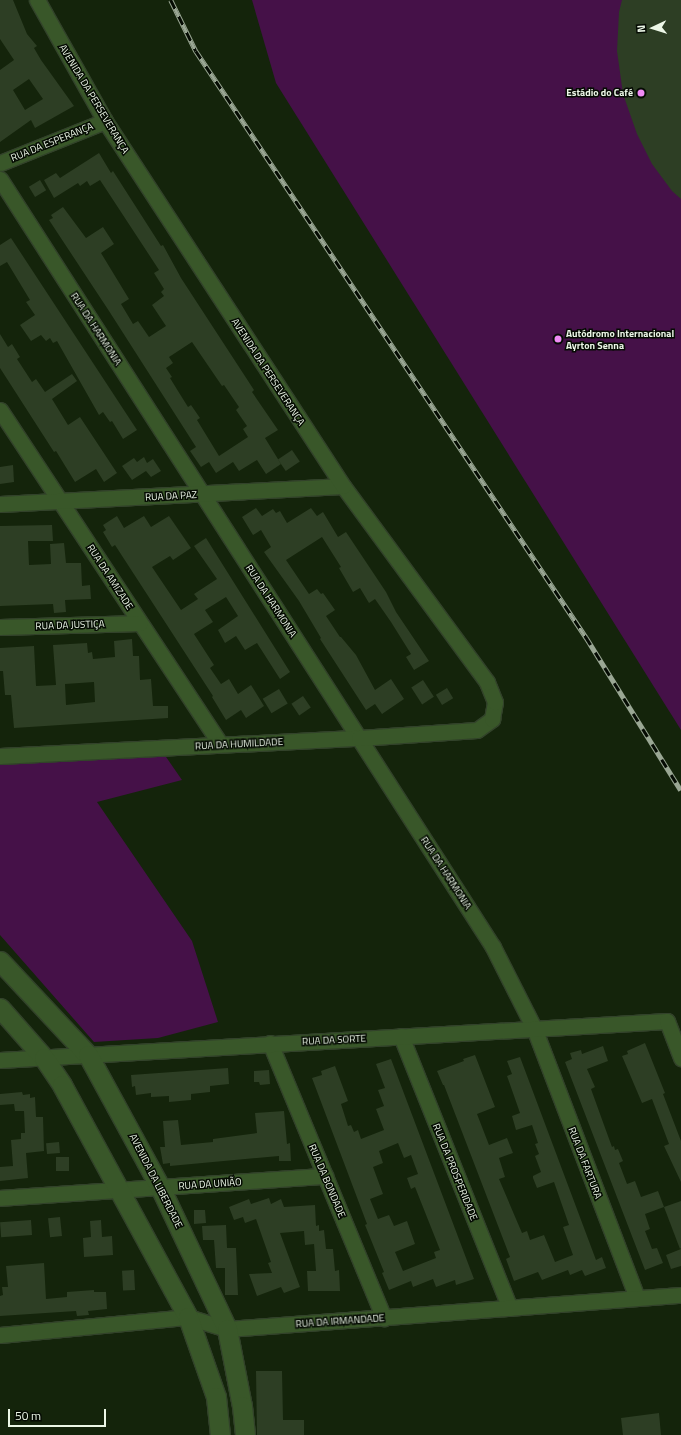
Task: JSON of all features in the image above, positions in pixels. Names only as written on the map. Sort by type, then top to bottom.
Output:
[{"type":"street","name":"AVENIDA DA PERSEVERANÇA","points":[[37,0],[105,121],[343,486],[487,682],[495,702],[492,719],[477,730]]},
{"type":"street","name":"RUA DA ESPERANÇA","points":[[0,163],[105,121]]},
{"type":"street","name":"RUA DA HARMONIA","points":[[0,178],[493,947],[534,1028]]},
{"type":"street","name":"RUA DA AMIZADE","points":[[0,410],[220,744]]},
{"type":"street","name":"RUA DA PAZ","points":[[0,504],[343,486]]},
{"type":"street","name":"RUA DA JUSTIÇA","points":[[0,627],[140,623]]},
{"type":"street","name":"RUA DA HUMILDADE","points":[[0,756],[359,738],[477,730]]},
{"type":"street","name":"AVENIDA DA LIBERDADE","points":[[0,961],[88,1055],[160,1187],[227,1329],[242,1406],[245,1435]]},
{"type":"street","points":[[0,1008],[44,1058],[62,1085],[188,1317],[216,1397],[220,1435]]},
{"type":"street","name":"RUA DA SORTE","points":[[0,1060],[270,1043],[667,1021],[681,1058]]},
{"type":"street","name":"RUA DA FARTURA","points":[[534,1028],[637,1298]]},
{"type":"street","name":"RUA DA PROSPERIDADE","points":[[401,1036],[510,1308]]},
{"type":"street","name":"RUA DA BONDADE","points":[[270,1043],[384,1318]]},
{"type":"street","name":"RUA DA UNIÃO","points":[[0,1198],[325,1176]]},
{"type":"street","name":"RUA DA IRMANDADE","points":[[0,1334],[188,1317],[227,1329],[681,1295]]},
{"type":"shaded area","name":"Autódromo Internacional Ayrton Senna","points":[[252,0],[681,0],[681,730],[276,83]]},
{"type":"shaded area","points":[[164,754],[182,780],[97,802],[192,941],[218,1022],[158,1038],[94,1042],[0,935],[0,765]]},
{"type":"building","points":[[0,0],[13,0],[27,34],[37,46],[34,48],[74,106],[35,128],[31,120],[0,142],[0,70],[14,60],[0,39]],"holes":[[[29,79],[43,99],[25,110],[13,90]]]},
{"type":"building","name":"Estádio do Café","points":[[622,0],[681,0],[681,199],[672,191],[652,164],[637,134],[623,94],[617,51],[619,12]]},
{"type":"building","points":[[99,153],[111,173],[113,171],[161,246],[163,245],[181,278],[254,390],[252,392],[278,430],[265,438],[281,464],[266,474],[257,460],[239,471],[233,462],[216,473],[209,462],[201,467],[190,451],[196,447],[49,220],[53,218],[51,215],[63,207],[86,238],[103,227],[114,244],[101,253],[129,299],[121,304],[133,324],[138,321],[149,337],[166,326],[152,305],[164,296],[161,292],[164,289],[154,273],[159,270],[100,180],[90,186],[87,181],[80,186],[78,183],[54,198],[44,180],[56,173],[60,178]],"holes":[[[192,342],[222,386],[224,385],[239,407],[236,410],[247,426],[243,429],[248,437],[219,456],[197,420],[200,418],[191,405],[188,407],[170,378],[172,377],[166,368],[173,363],[169,357]]]},
{"type":"building","points":[[40,180],[46,190],[35,197],[29,187]]},
{"type":"building","points":[[11,238],[137,430],[123,439],[112,421],[110,422],[103,412],[99,415],[57,341],[53,343],[50,338],[46,341],[41,335],[31,341],[20,325],[35,315],[26,302],[30,300],[7,262],[0,266],[0,245]]},
{"type":"building","points":[[0,334],[8,347],[12,344],[20,357],[17,359],[32,382],[36,379],[45,392],[72,374],[77,381],[52,399],[68,425],[80,417],[117,473],[104,482],[96,469],[75,482],[0,368]]},
{"type":"building","points":[[292,450],[300,462],[286,471],[278,460]]},
{"type":"building","points":[[144,457],[147,463],[153,459],[161,471],[151,477],[146,471],[132,480],[122,466],[134,458],[137,462]]},
{"type":"building","points":[[13,465],[14,482],[0,484],[0,467]]},
{"type":"building","points":[[256,508],[262,516],[273,509],[276,513],[280,511],[287,523],[311,508],[317,516],[323,512],[338,537],[346,532],[386,592],[396,612],[429,661],[414,670],[406,657],[411,654],[391,622],[375,599],[369,603],[360,588],[353,592],[339,568],[341,567],[322,537],[286,560],[309,594],[317,589],[321,594],[323,593],[335,610],[326,616],[340,637],[356,655],[375,690],[391,679],[404,699],[382,714],[375,704],[366,710],[320,639],[321,638],[299,601],[264,552],[271,547],[261,530],[253,535],[242,517]]},
{"type":"building","points":[[117,516],[124,528],[144,516],[151,527],[169,516],[191,548],[173,560],[170,556],[152,567],[181,610],[198,599],[194,594],[217,579],[194,546],[206,538],[290,672],[280,679],[257,643],[245,650],[236,636],[225,643],[218,630],[238,616],[226,597],[205,610],[213,622],[194,634],[214,665],[210,668],[221,684],[229,679],[238,694],[251,685],[264,706],[246,718],[241,710],[226,720],[212,697],[213,696],[115,545],[112,547],[103,532],[106,530],[103,525]]},
{"type":"building","points":[[52,525],[53,541],[28,541],[29,565],[51,564],[50,544],[64,543],[66,563],[81,563],[82,586],[90,585],[91,599],[65,600],[66,612],[54,613],[53,604],[0,606],[0,526]]},
{"type":"building","points":[[132,639],[133,656],[139,656],[140,680],[151,679],[153,706],[168,706],[168,718],[14,728],[11,695],[5,695],[3,671],[0,671],[0,648],[34,646],[36,686],[56,685],[53,645],[87,643],[88,653],[92,652],[93,659],[115,657],[114,641]],"holes":[[[94,682],[95,702],[66,705],[65,684]]]},
{"type":"building","points":[[423,680],[434,697],[422,704],[411,688]]},
{"type":"building","points":[[447,688],[453,698],[442,705],[436,695]]},
{"type":"building","points":[[279,689],[288,704],[271,713],[263,699]]},
{"type":"building","points":[[303,696],[311,708],[299,715],[291,704]]},
{"type":"building","points":[[645,1043],[665,1093],[663,1094],[681,1141],[681,1182],[664,1146],[669,1144],[652,1099],[642,1103],[622,1056],[628,1054],[627,1051]]},
{"type":"building","points":[[603,1046],[608,1061],[587,1069],[595,1087],[591,1089],[612,1147],[614,1146],[615,1150],[618,1149],[623,1161],[619,1163],[627,1184],[635,1181],[641,1197],[658,1191],[664,1207],[645,1214],[650,1229],[645,1231],[652,1249],[657,1248],[663,1263],[645,1270],[565,1062],[572,1059],[570,1053],[581,1050],[582,1054]]},
{"type":"building","points":[[475,1055],[495,1107],[477,1114],[489,1145],[507,1138],[513,1153],[499,1158],[505,1177],[499,1179],[522,1233],[527,1231],[530,1240],[544,1235],[555,1262],[573,1255],[563,1227],[569,1225],[554,1182],[537,1188],[533,1178],[533,1176],[541,1172],[535,1156],[539,1154],[535,1144],[538,1143],[532,1125],[516,1130],[512,1116],[520,1113],[507,1076],[512,1074],[507,1061],[520,1057],[596,1260],[602,1257],[606,1268],[585,1276],[582,1270],[570,1275],[568,1270],[542,1280],[538,1272],[514,1281],[506,1259],[510,1257],[444,1085],[437,1071],[464,1061],[463,1059]]},
{"type":"building","points":[[391,1059],[474,1279],[456,1285],[455,1280],[436,1287],[433,1279],[413,1287],[411,1281],[389,1290],[382,1273],[384,1272],[365,1225],[367,1224],[312,1078],[322,1075],[321,1071],[335,1066],[348,1101],[341,1104],[348,1126],[351,1125],[354,1132],[358,1130],[361,1139],[384,1130],[376,1109],[384,1106],[378,1090],[385,1088],[376,1064]],"holes":[[[398,1143],[404,1158],[411,1155],[418,1174],[407,1178],[411,1189],[415,1187],[440,1250],[434,1252],[436,1258],[403,1271],[395,1252],[415,1244],[407,1221],[394,1226],[389,1215],[378,1219],[370,1199],[383,1194],[373,1167],[383,1163],[379,1151]]]},
{"type":"building","points":[[228,1068],[229,1084],[210,1086],[210,1092],[191,1094],[191,1100],[169,1102],[169,1096],[151,1097],[151,1093],[136,1095],[135,1086],[132,1087],[131,1075]]},
{"type":"building","points":[[269,1070],[270,1084],[260,1085],[259,1082],[254,1082],[254,1071]]},
{"type":"building","points":[[22,1092],[23,1095],[30,1094],[30,1098],[35,1097],[36,1117],[43,1117],[44,1151],[26,1153],[28,1178],[0,1181],[0,1167],[13,1166],[11,1140],[21,1139],[21,1133],[25,1133],[24,1111],[15,1111],[14,1104],[0,1105],[0,1094]]},
{"type":"building","points":[[284,1111],[287,1144],[290,1143],[291,1161],[279,1161],[279,1156],[170,1166],[170,1163],[163,1164],[160,1147],[165,1147],[163,1121],[178,1120],[181,1145],[213,1142],[213,1139],[257,1133],[255,1113]]},
{"type":"building","points":[[59,1142],[60,1153],[47,1154],[46,1143]]},
{"type":"building","points":[[56,1157],[69,1157],[69,1171],[56,1171]]},
{"type":"building","points":[[269,1198],[271,1204],[281,1199],[284,1207],[315,1205],[316,1226],[319,1225],[319,1231],[324,1230],[326,1249],[333,1249],[335,1271],[339,1270],[340,1291],[308,1291],[307,1271],[316,1271],[314,1244],[305,1245],[304,1231],[280,1233],[300,1287],[284,1293],[281,1287],[257,1296],[249,1274],[272,1273],[268,1263],[271,1262],[256,1219],[245,1223],[243,1217],[234,1220],[229,1207],[249,1199],[251,1204]]},
{"type":"building","points":[[681,1201],[681,1248],[680,1249],[664,1207]]},
{"type":"building","points":[[194,1210],[205,1210],[206,1223],[194,1224]]},
{"type":"building","points":[[60,1217],[62,1236],[50,1237],[48,1218]]},
{"type":"building","points":[[31,1220],[32,1235],[1,1237],[0,1222]]},
{"type":"building","points":[[101,1220],[102,1237],[112,1236],[113,1255],[84,1257],[83,1238],[91,1237],[90,1221]]},
{"type":"building","points":[[226,1225],[227,1248],[236,1248],[238,1295],[225,1295],[225,1268],[216,1268],[214,1240],[203,1240],[202,1226]]},
{"type":"building","points":[[681,1249],[681,1266],[671,1269],[666,1255]]},
{"type":"building","points":[[44,1263],[46,1299],[67,1297],[67,1292],[94,1290],[94,1292],[106,1292],[107,1309],[88,1311],[89,1315],[77,1316],[76,1311],[0,1316],[0,1296],[3,1295],[2,1287],[8,1287],[6,1266]]},
{"type":"building","points":[[134,1270],[135,1290],[123,1291],[122,1271]]},
{"type":"building","points":[[256,1371],[282,1371],[283,1420],[304,1420],[304,1435],[257,1435]]},
{"type":"building","points":[[659,1413],[661,1435],[623,1435],[621,1418]]},
{"type":"railway","points":[[171,0],[196,51],[586,637],[681,790]]},
{"type":"place","name":"Estádio do Café","points":[[641,93]]},
{"type":"place","name":"Autódromo Internacional Ayrton Senna","points":[[558,339]]}]
